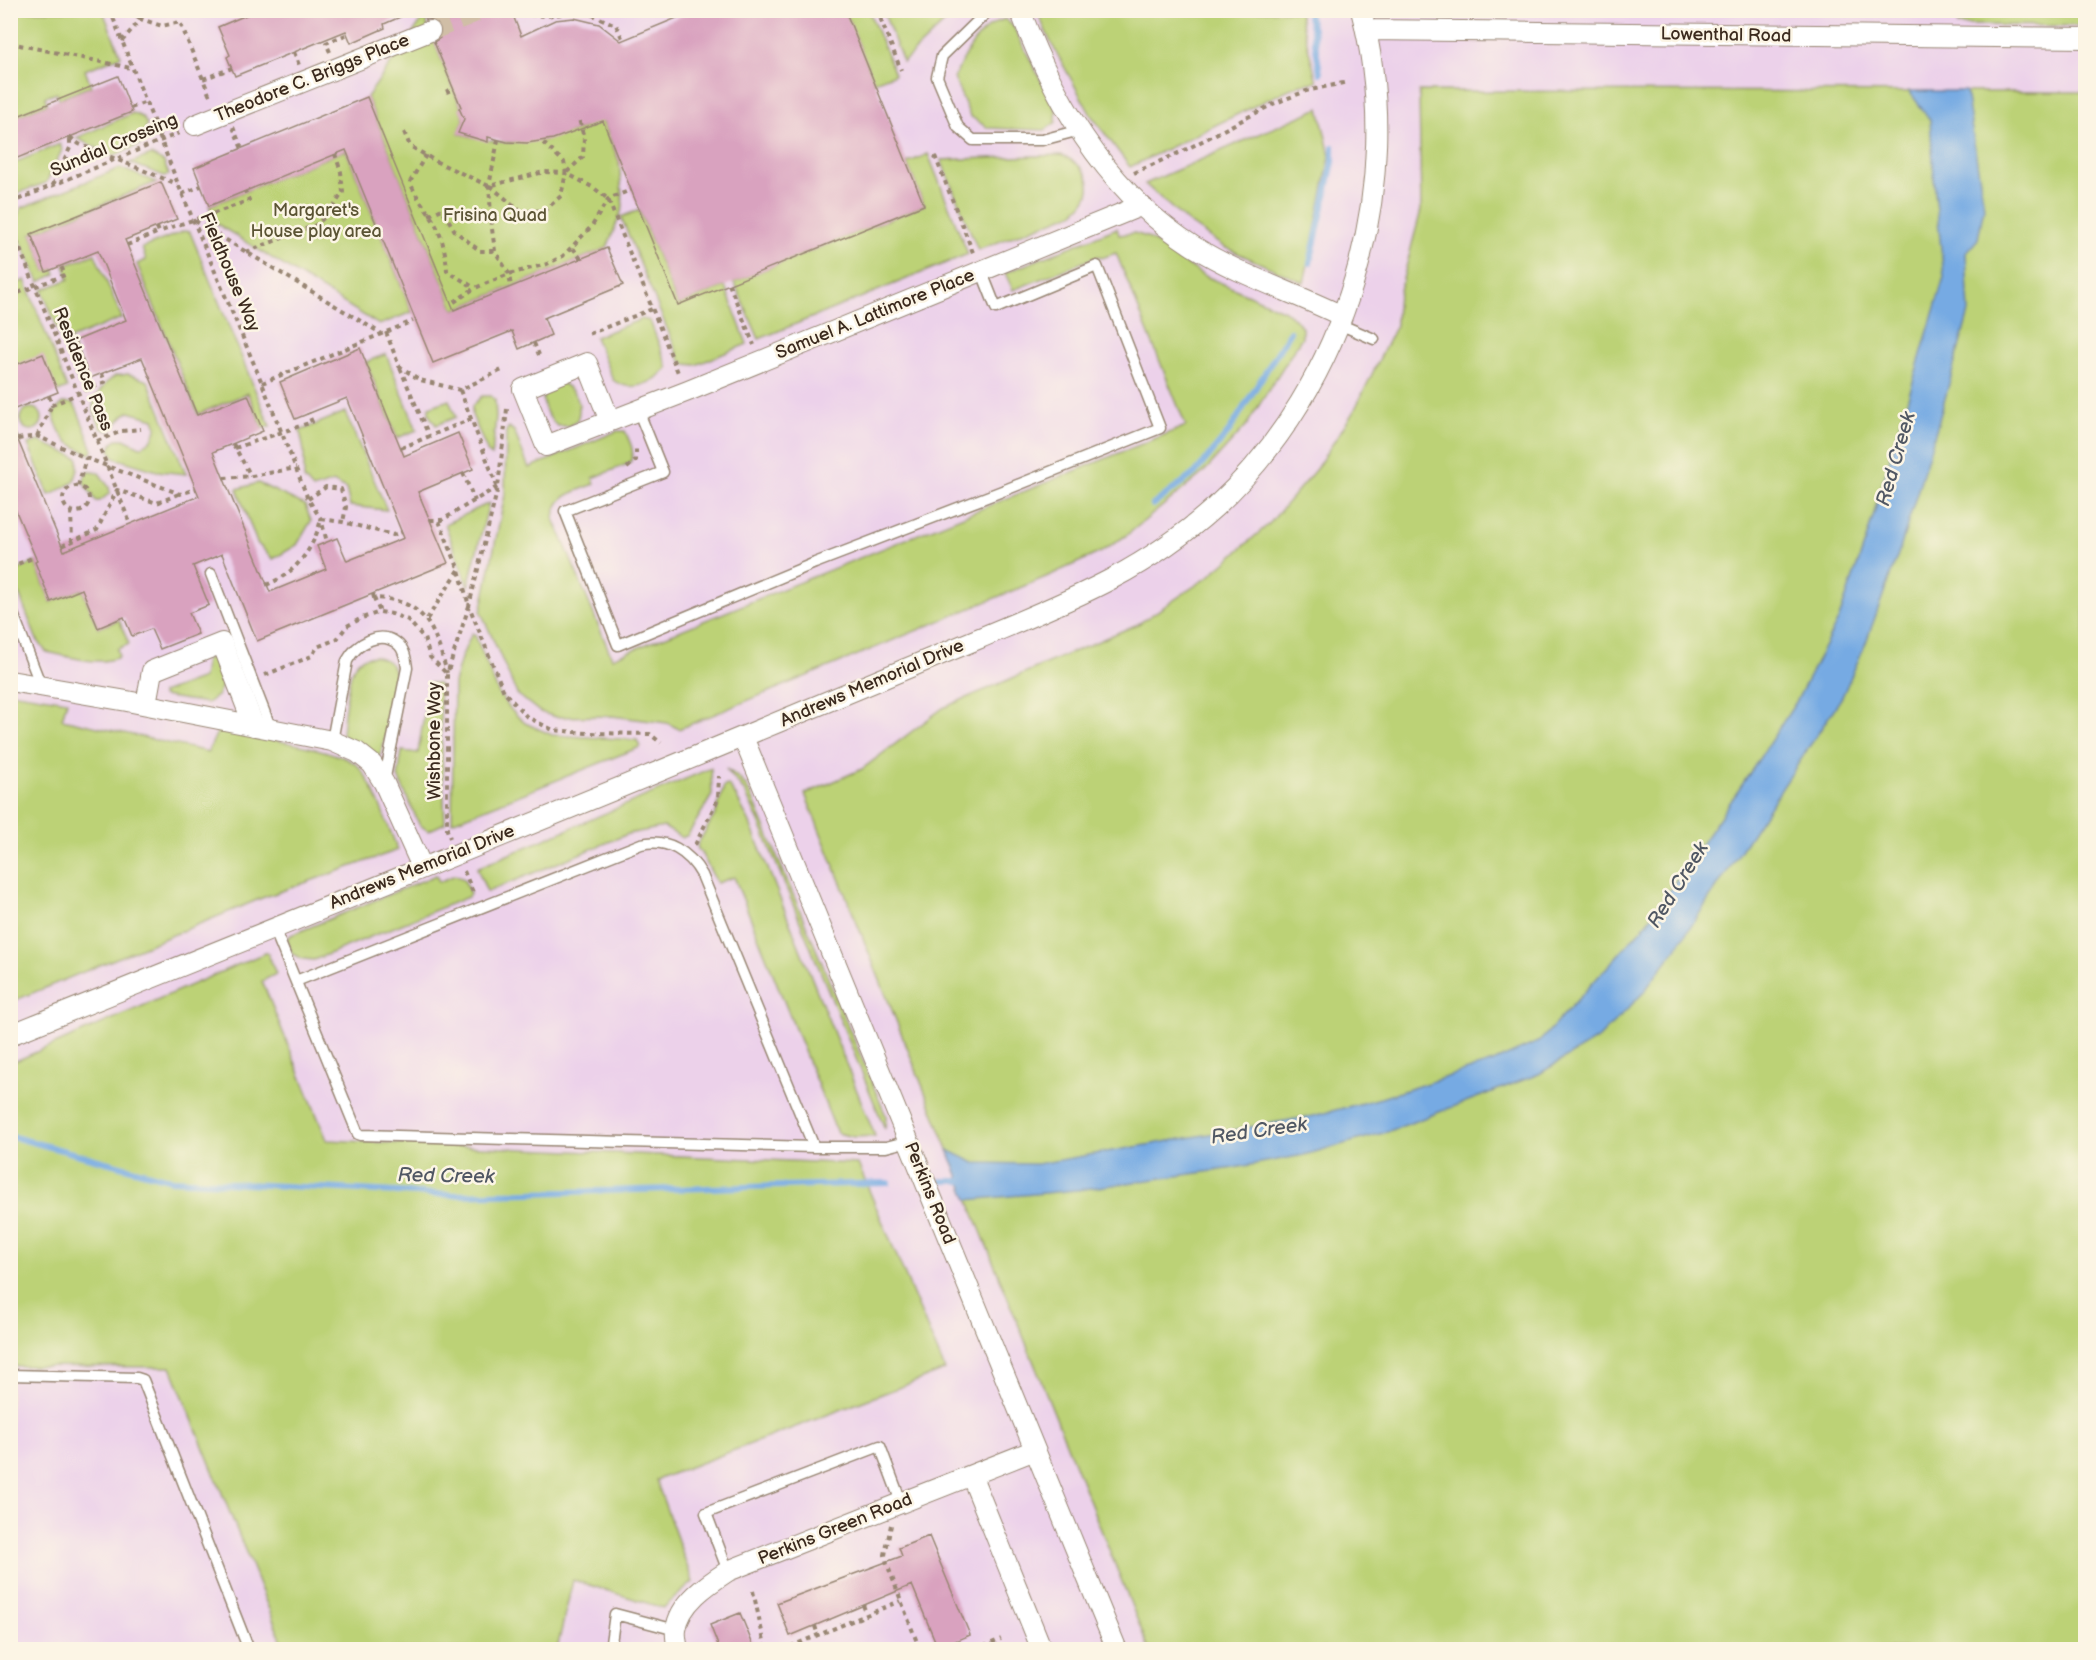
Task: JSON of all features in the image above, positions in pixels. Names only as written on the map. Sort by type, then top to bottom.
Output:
[{"type":"street","points":[[1020,10],[1044,68],[1080,130],[1115,178],[1140,206],[1194,246],[1340,320]]},
{"type":"street","name":"Andrews Memorial Drive","points":[[10,1035],[743,737],[1071,600],[1112,580],[1156,554],[1216,505],[1245,476],[1270,445],[1308,389],[1340,320],[1364,246],[1374,181],[1375,117],[1366,30],[1361,10]]},
{"type":"street","name":"Lowenthal Road","points":[[1366,30],[2085,38]]},
{"type":"street","name":"Theodore C. Briggs Place","points":[[195,125],[225,121],[430,31]]},
{"type":"street","name":"Samuel A. Lattimore Place","points":[[610,421],[587,363],[523,388],[546,446],[610,421],[638,410],[977,263],[1140,206]]},
{"type":"street","points":[[146,705],[152,671],[222,643],[263,728]]},
{"type":"street","points":[[10,681],[332,741],[357,752],[372,764],[384,783],[422,867]]},
{"type":"street","name":"Perkins Road","points":[[743,737],[1117,1650]]},
{"type":"street","name":"Perkins Green Road","points":[[677,1640],[683,1610],[705,1586],[728,1571],[899,1503],[972,1477],[1035,1450]]},
{"type":"street","points":[[972,1477],[1042,1650]]},
{"type":"lane","points":[[989,10],[942,56],[937,77],[958,127],[973,140],[1042,140],[1080,130]]},
{"type":"lane","points":[[638,410],[663,472],[565,511],[618,645],[815,563],[1160,428],[1097,266],[996,308],[977,263]]},
{"type":"lane","points":[[1340,320],[1374,339]]},
{"type":"lane","points":[[211,574],[263,728]]},
{"type":"lane","points":[[10,606],[41,686]]},
{"type":"lane","points":[[332,741],[347,661],[351,653],[365,641],[383,639],[398,644],[405,657],[407,668],[384,783]]},
{"type":"lane","points":[[296,981],[641,844],[660,842],[689,857],[696,864],[708,888],[814,1147]]},
{"type":"lane","points":[[274,928],[358,1134],[861,1149],[886,1147],[909,1141]]},
{"type":"lane","points":[[10,1375],[143,1380],[249,1650]]},
{"type":"lane","points":[[728,1571],[706,1513],[880,1446],[899,1503]]},
{"type":"lane","points":[[610,1650],[615,1614],[677,1640]]},
{"type":"path","name":"Fieldhouse Way","points":[[110,10],[182,194],[308,499],[321,519],[327,542]]},
{"type":"path","points":[[129,10],[141,19],[162,26],[180,22],[203,79],[242,148]]},
{"type":"path","points":[[877,10],[901,70]]},
{"type":"path","points":[[512,14],[546,16],[583,11],[616,25],[623,40]]},
{"type":"path","points":[[122,41],[141,19]]},
{"type":"path","points":[[326,43],[348,34]]},
{"type":"path","points":[[10,43],[132,68]]},
{"type":"path","points":[[203,79],[232,68]]},
{"type":"path","points":[[1129,175],[1185,150],[1273,104],[1306,91],[1348,82]]},
{"type":"path","points":[[447,88],[450,97]]},
{"type":"path","points":[[131,108],[146,102]]},
{"type":"path","points":[[566,173],[583,157],[584,138],[579,119]]},
{"type":"path","name":"Sundial Crossing","points":[[10,203],[195,125]]},
{"type":"path","points":[[404,132],[410,146],[441,164],[489,186],[522,212],[544,210],[561,195],[566,173],[564,162],[541,141]]},
{"type":"path","points":[[52,186],[70,148],[70,137],[79,144],[178,184]]},
{"type":"path","points":[[498,140],[489,186],[495,251],[509,274],[511,287]]},
{"type":"path","points":[[246,252],[316,225],[330,211],[343,192],[341,172],[335,154]]},
{"type":"path","points":[[410,182],[426,155]]},
{"type":"path","points":[[935,156],[977,263]]},
{"type":"path","points":[[489,186],[544,172],[566,173],[594,188],[608,199],[679,376]]},
{"type":"path","points":[[402,182],[410,182]]},
{"type":"path","points":[[410,182],[416,197],[439,232],[447,271],[475,288]]},
{"type":"path","points":[[182,194],[201,186]]},
{"type":"path","points":[[454,302],[475,288],[509,274],[547,264],[563,256],[592,226],[608,199],[631,190]]},
{"type":"path","points":[[127,245],[183,222],[249,200],[245,191]]},
{"type":"path","points":[[429,215],[442,209],[455,231],[480,251],[495,251]]},
{"type":"path","points":[[194,220],[384,333],[429,436]]},
{"type":"path","name":"Residence Pass","points":[[10,224],[130,523]]},
{"type":"path","points":[[157,227],[159,232]]},
{"type":"path","points":[[10,247],[21,250]]},
{"type":"path","points":[[573,248],[581,259]]},
{"type":"path","points":[[10,296],[65,274],[61,266]]},
{"type":"path","points":[[729,284],[755,346]]},
{"type":"path","points":[[589,334],[652,309]]},
{"type":"path","points":[[262,383],[413,321]]},
{"type":"path","points":[[534,343],[538,355]]},
{"type":"path","points":[[399,366],[420,380],[460,390],[502,370]]},
{"type":"path","points":[[37,436],[52,405],[105,382],[102,374]]},
{"type":"path","points":[[430,520],[439,521],[498,487],[460,390]]},
{"type":"path","points":[[49,396],[52,405]]},
{"type":"path","name":"Wishbone Way","points":[[452,842],[447,830],[447,674],[469,606],[498,487],[507,409]]},
{"type":"path","points":[[252,476],[234,446],[282,434],[312,422],[308,414]]},
{"type":"path","points":[[401,448],[471,419]]},
{"type":"path","points":[[97,441],[122,431],[141,429]]},
{"type":"path","points":[[18,439],[37,436],[86,458],[180,494]]},
{"type":"path","points":[[621,471],[630,467],[636,460],[637,450],[633,441]]},
{"type":"path","points":[[78,486],[86,458]]},
{"type":"path","points":[[224,478],[252,476],[296,468]]},
{"type":"path","points":[[463,473],[475,501]]},
{"type":"path","points":[[71,511],[82,511],[88,505],[87,493],[78,486]]},
{"type":"path","points":[[72,541],[71,511],[65,504],[64,496],[69,489],[78,486]]},
{"type":"path","points":[[308,499],[326,487],[341,489],[346,507],[343,522]]},
{"type":"path","points":[[62,546],[97,530],[117,490],[157,503],[196,489]]},
{"type":"path","points":[[267,585],[294,570],[318,533],[321,519],[343,522],[393,535],[402,532]]},
{"type":"path","points":[[439,521],[459,570],[469,606],[504,692],[527,717],[553,730],[650,734],[661,742]]},
{"type":"path","points":[[10,567],[35,557]]},
{"type":"path","points":[[427,619],[459,570]]},
{"type":"path","points":[[380,612],[374,596],[407,604],[419,610],[427,619],[439,643],[447,674]]},
{"type":"path","points":[[689,857],[718,799],[719,776]]},
{"type":"path","points":[[462,867],[474,895],[485,906]]},
{"type":"path","points":[[899,1503],[885,1555],[900,1601],[920,1650]]},
{"type":"path","points":[[753,1591],[766,1650]]},
{"type":"path","points":[[782,1650],[900,1601]]},
{"type":"path","points":[[863,1605],[867,1615]]},
{"type":"path","points":[[815,1626],[818,1635]]},
{"type":"path","points":[[975,1650],[1001,1639]]},
{"type":"shaded area","points":[[11,11],[2085,11],[2085,1649],[11,1649]]},
{"type":"green space","points":[[11,11],[103,11],[121,56],[85,70],[91,86],[59,99],[57,93],[45,97],[47,104],[11,119]]},
{"type":"green space","points":[[845,11],[869,11],[895,74],[874,82]]},
{"type":"green space","points":[[883,11],[957,11],[903,62]]},
{"type":"green space","points":[[1037,11],[1299,11],[1317,82],[1301,84],[1285,91],[1130,167],[1091,115],[1050,41]]},
{"type":"green space","points":[[1955,11],[2085,11],[2085,26],[1957,25]]},
{"type":"green space","name":"Frisina Quad","points":[[424,17],[461,107],[464,119],[459,133],[511,143],[524,137],[541,141],[579,130],[602,119],[619,161],[623,207],[607,248],[454,310],[367,97]]},
{"type":"green space","points":[[1005,19],[1013,26],[1056,110],[1056,122],[1045,130],[988,128],[970,116],[954,78],[968,51],[980,35],[987,28]]},
{"type":"green space","points":[[1419,91],[2085,92],[2085,1649],[1149,1649],[805,794],[862,769],[943,708],[1138,624],[1208,577],[1270,523],[1316,469],[1354,411],[1396,325],[1397,302],[1421,210]]},
{"type":"green space","points":[[1319,108],[1330,156],[1304,283],[1224,247],[1185,220],[1145,184]]},
{"type":"green space","points":[[133,113],[142,117],[147,124],[140,145],[113,156],[76,138]]},
{"type":"green space","points":[[60,144],[62,150],[46,183],[18,193],[11,193],[11,164]]},
{"type":"green space","name":"Margaret's House play area","points":[[346,150],[412,312],[379,325],[217,224],[209,206]]},
{"type":"green space","points":[[928,154],[968,254],[759,339],[734,282],[924,205],[907,163]]},
{"type":"green space","points":[[151,155],[164,162],[169,175],[164,176],[130,163]]},
{"type":"green space","points":[[1061,155],[1079,166],[1088,180],[1089,188],[1082,205],[1073,213],[978,250],[941,160]]},
{"type":"green space","points":[[120,168],[156,182],[31,234],[46,271],[54,269],[56,274],[39,282],[14,226],[21,208]]},
{"type":"green space","points":[[639,210],[678,305],[725,286],[747,344],[696,365],[685,364],[680,360],[621,217]]},
{"type":"green space","points":[[1117,228],[1119,235],[1134,233],[1147,237],[1203,275],[1285,311],[1302,328],[1302,337],[1246,426],[1203,473],[1127,535],[1101,552],[1046,577],[679,729],[667,723],[612,716],[556,717],[540,712],[517,694],[481,612],[505,495],[506,431],[509,427],[514,431],[529,468],[617,431],[625,431],[629,439],[632,451],[630,463],[593,478],[595,484],[567,495],[558,504],[554,519],[612,658],[1186,426],[1116,253],[1102,258],[1098,256],[1013,290],[1005,273]]},
{"type":"green space","points":[[184,231],[190,232],[270,426],[263,428],[248,393],[198,414],[137,264],[146,260],[142,248]]},
{"type":"green space","points":[[95,254],[122,318],[70,339],[86,380],[79,383],[42,290],[69,279],[64,266]]},
{"type":"green space","points":[[25,280],[67,388],[58,392],[11,367],[11,286]]},
{"type":"green space","points":[[642,319],[650,321],[668,368],[649,382],[627,386],[613,380],[595,337]]},
{"type":"green space","points":[[386,354],[417,430],[397,438],[366,362]]},
{"type":"green space","points":[[128,374],[148,381],[186,474],[157,471],[114,458],[110,450],[117,439],[124,439],[140,447],[151,440],[156,428],[154,419],[129,412],[108,431],[101,428],[93,409],[94,399],[106,383],[115,376]]},
{"type":"green space","points":[[560,382],[571,389],[579,403],[577,421],[569,426],[557,426],[549,417],[543,403],[545,387]]},
{"type":"green space","points":[[482,396],[491,396],[495,400],[496,417],[492,456],[488,453],[472,415],[472,406]]},
{"type":"green space","points":[[449,400],[456,417],[436,425],[429,415],[429,407]]},
{"type":"green space","points":[[63,403],[73,403],[77,409],[93,450],[90,454],[75,447],[58,429],[53,413]]},
{"type":"green space","points":[[31,408],[39,411],[42,419],[39,427],[31,430],[23,427],[20,419],[23,411]]},
{"type":"green space","points":[[345,412],[387,510],[350,506],[346,489],[333,482],[313,489],[304,479],[304,451],[300,431]]},
{"type":"green space","points":[[39,441],[78,458],[78,470],[74,482],[49,495],[28,444]]},
{"type":"green space","points":[[87,471],[99,473],[109,487],[110,493],[100,501],[96,501],[83,482]]},
{"type":"green space","points":[[258,483],[305,505],[311,521],[297,545],[273,559],[257,543],[237,489]]},
{"type":"green space","points":[[489,503],[468,586],[445,524]]},
{"type":"green space","points":[[35,562],[51,602],[82,589],[98,628],[119,620],[129,644],[117,649],[119,657],[92,661],[46,652],[36,638],[11,573]]},
{"type":"green space","points":[[472,633],[475,635],[499,694],[525,723],[552,735],[637,740],[640,747],[452,822],[454,683],[461,658]]},
{"type":"green space","points":[[375,656],[391,664],[395,677],[391,710],[379,756],[375,756],[342,735],[352,671],[359,660]]},
{"type":"green space","points":[[214,658],[223,684],[217,696],[207,703],[162,696],[162,693],[203,678],[206,659]]},
{"type":"green space","points":[[429,683],[439,684],[445,823],[428,831],[419,824],[398,777],[402,751],[418,753]]},
{"type":"green space","points":[[10,692],[67,701],[62,719],[208,752],[218,730],[271,739],[334,754],[349,760],[365,775],[398,850],[262,898],[11,1002]]},
{"type":"green space","points":[[711,768],[712,795],[688,835],[682,838],[664,827],[628,834],[487,892],[477,868]]},
{"type":"green space","points":[[726,769],[746,786],[751,794],[886,1116],[885,1129],[760,824],[745,792]]},
{"type":"green space","points":[[728,785],[749,821],[875,1136],[854,1137],[837,1133],[734,877],[717,883],[698,849],[697,845],[716,813],[724,786]]},
{"type":"green space","points":[[436,875],[439,882],[455,875],[464,879],[470,894],[468,897],[314,960],[303,959],[292,954],[287,939],[291,935]]},
{"type":"green space","points":[[267,952],[276,974],[262,981],[327,1140],[858,1164],[945,1370],[656,1480],[693,1582],[663,1608],[573,1580],[557,1649],[285,1649],[171,1367],[10,1366],[11,1063]]},
{"type":"water","points":[[1909,91],[1966,91],[1984,207],[1978,239],[1966,253],[1969,312],[1939,420],[1901,546],[1865,645],[1842,697],[1684,937],[1644,992],[1599,1038],[1539,1074],[1387,1132],[1304,1155],[1234,1168],[1077,1190],[968,1200],[948,1150],[975,1163],[1037,1164],[1313,1116],[1381,1098],[1493,1062],[1540,1041],[1646,924],[1796,702],[1839,618],[1866,540],[1944,277],[1930,120]]},
{"type":"building","points":[[258,10],[414,11],[384,24],[385,28],[351,43],[346,31],[235,76],[227,57],[230,55],[218,27]]},
{"type":"building","points":[[422,10],[511,10],[521,36],[555,20],[574,18],[599,24],[621,41],[696,10],[845,10],[924,205],[678,305],[603,121],[553,139],[527,143],[507,142],[488,137],[488,142],[458,133],[464,119],[459,108],[461,107],[434,42],[440,38],[441,27],[437,21],[425,20]]},
{"type":"building","points":[[118,76],[132,112],[10,161],[10,119]]},
{"type":"building","points":[[367,97],[454,310],[607,248],[623,285],[544,318],[551,335],[519,349],[512,331],[433,363],[346,150],[209,206],[194,168]]},
{"type":"building","points":[[161,182],[177,219],[125,240],[197,415],[248,395],[263,431],[213,452],[270,592],[326,569],[317,546],[337,538],[347,561],[404,538],[347,398],[295,419],[280,382],[360,348],[404,456],[458,433],[473,469],[418,492],[448,563],[257,641],[222,554],[193,566],[209,605],[189,613],[198,634],[160,649],[151,629],[132,636],[124,617],[98,628],[82,589],[51,602],[35,562],[37,561],[10,497],[10,421],[64,551],[199,496],[142,358],[90,378],[75,341],[126,320],[98,251],[46,272],[31,234]]},
{"type":"building","points":[[43,354],[58,392],[10,411],[10,367]]},
{"type":"building","points":[[929,1536],[970,1635],[938,1648],[912,1585],[790,1636],[777,1603],[902,1556],[899,1548]]},
{"type":"building","points":[[740,1613],[755,1650],[720,1650],[710,1625]]},
{"type":"waterway","points":[[1307,10],[1313,30],[1320,73]]},
{"type":"waterway","points":[[1310,263],[1333,162],[1333,147]]},
{"type":"waterway","points":[[1153,505],[1195,473],[1228,433],[1290,332]]},
{"type":"waterway","name":"Red Creek","points":[[10,1136],[172,1180],[454,1195],[888,1183]]},
{"type":"waterway","name":"Red Creek","points":[[941,1181],[968,1181]]},
{"type":"tunnel","points":[[430,31],[481,10]]}]
